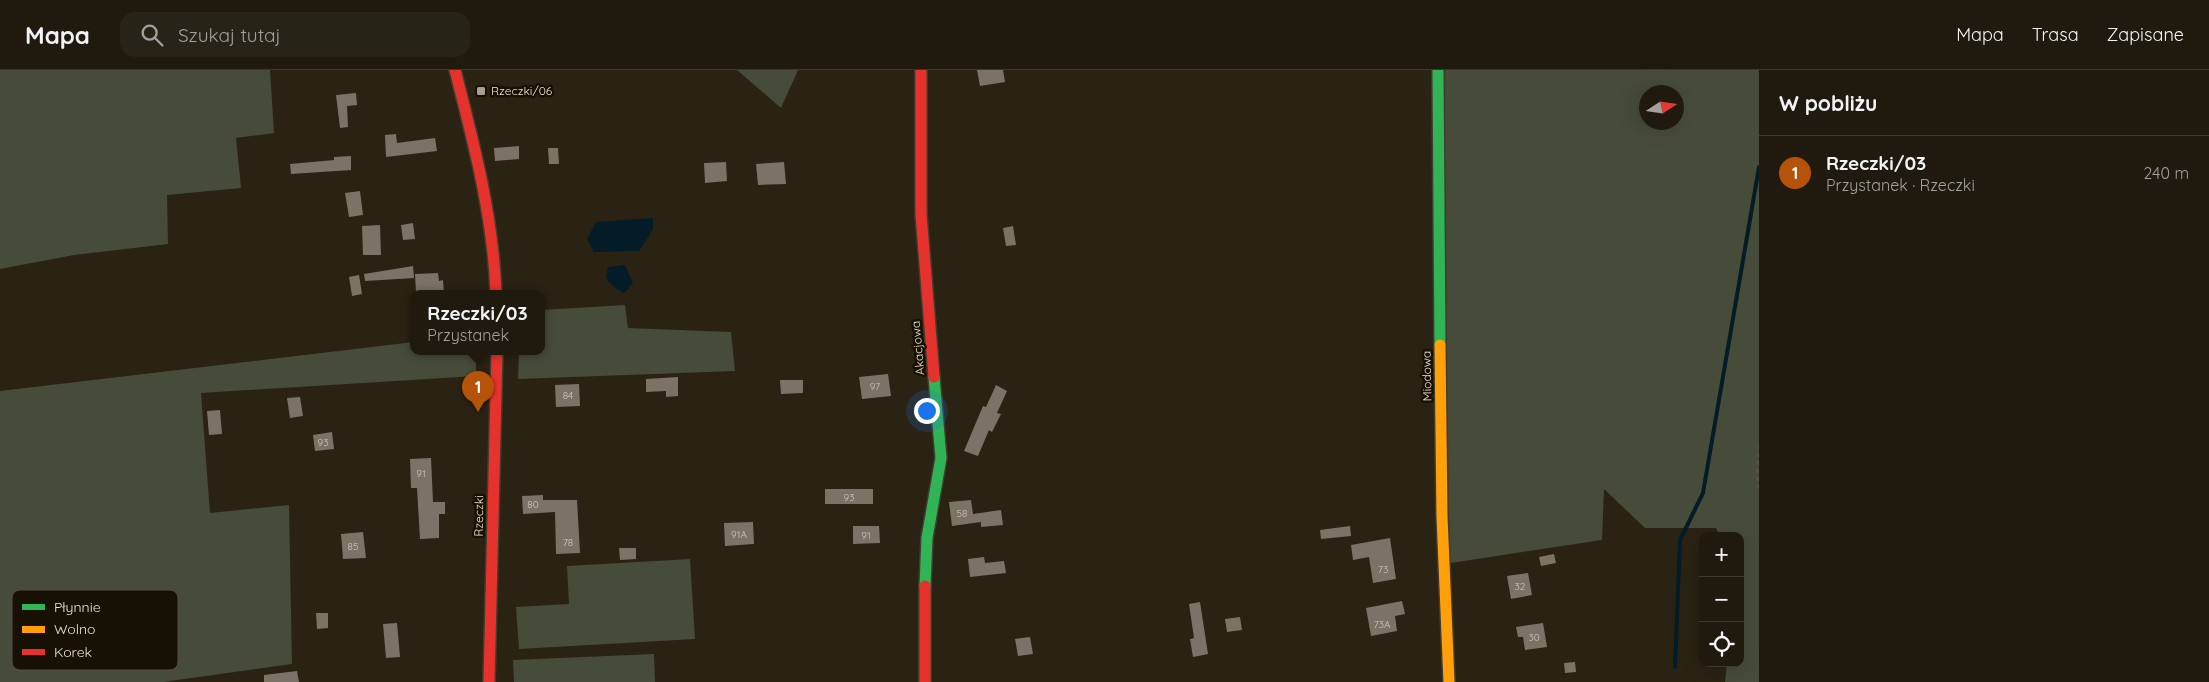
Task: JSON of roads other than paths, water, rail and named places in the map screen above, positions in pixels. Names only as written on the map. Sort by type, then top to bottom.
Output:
[{"type":"street","points":[[455,70],[482,181],[494,241],[496,290]]},
{"type":"street","name":"Akacjowa","points":[[921,70],[920,214],[941,458],[927,538],[924,599],[925,682]]},
{"type":"street","name":"Miodowa","points":[[1438,70],[1442,516],[1449,682]]},
{"type":"street","name":"Rzeczki","points":[[489,682],[496,355]]},
{"type":"water","points":[[653,218],[653,229],[639,251],[594,252],[587,239],[596,222]]},
{"type":"water","points":[[625,265],[633,283],[624,293],[615,288],[606,278],[608,267]]},
{"type":"waterway","points":[[1675,667],[1680,540],[1703,493],[1759,167]]},
{"type":"place","name":"Rzeczki/06","points":[[481,91]]},
{"type":"place","name":"Rzeczki/03","points":[[478,412]]}]
